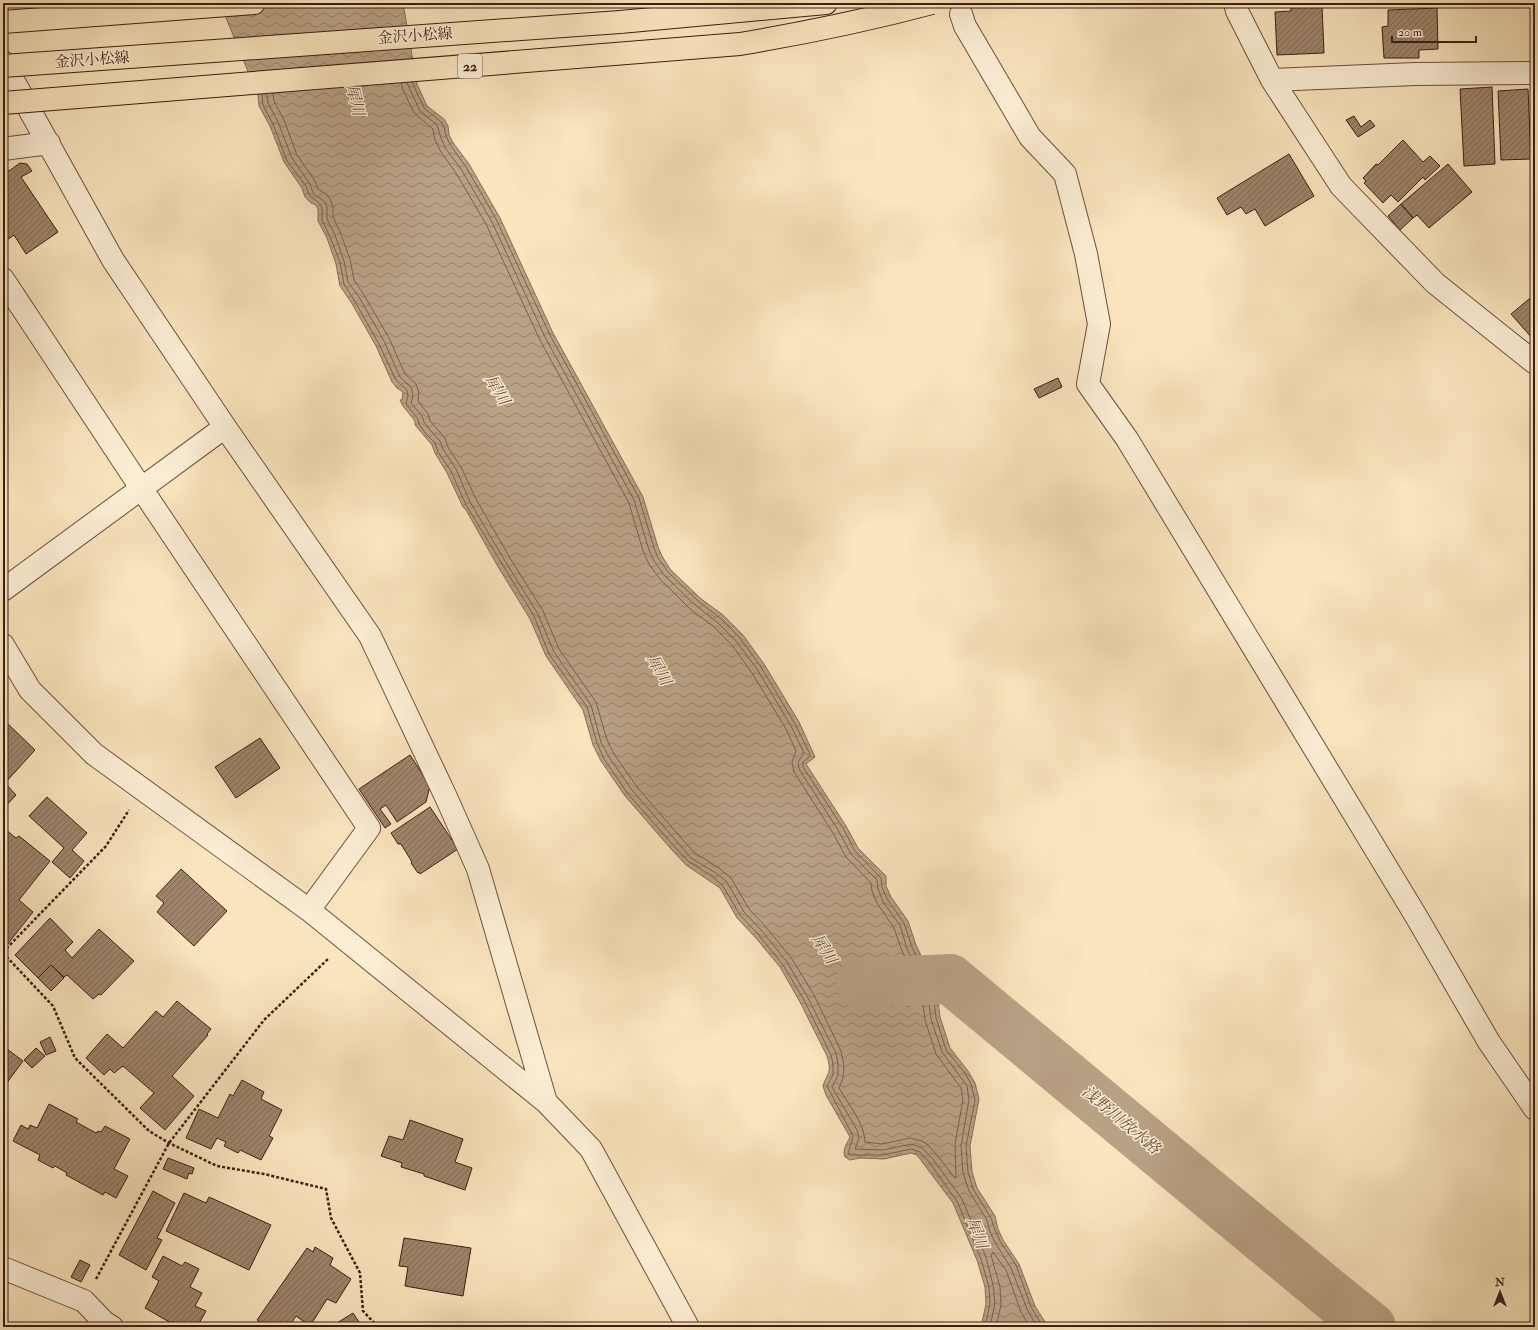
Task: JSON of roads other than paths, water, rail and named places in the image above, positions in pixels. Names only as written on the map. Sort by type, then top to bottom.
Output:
[{"type":"main road","points":[[3,22],[254,3]]},
{"type":"main road","name":"金沢小松線","points":[[3,66],[620,22],[826,3]]},
{"type":"main road","name":"22","points":[[3,103],[740,44],[806,33],[932,3]]},
{"type":"street","points":[[1235,3],[1237,11],[1272,80],[1341,186],[1435,283],[1535,363]]},
{"type":"street","points":[[960,14],[965,26],[1030,137],[1064,174],[1086,254],[1099,324],[1088,384],[1131,446],[1416,916],[1489,1042],[1535,1109]]},
{"type":"street","points":[[3,62],[113,260],[225,427],[370,636],[443,790],[478,869],[546,1102]]},
{"type":"street","points":[[1272,80],[1415,74],[1535,72]]},
{"type":"street","points":[[3,149],[48,143]]},
{"type":"street","points":[[3,279],[369,828],[309,910]]},
{"type":"street","points":[[3,590],[225,427]]},
{"type":"street","points":[[3,645],[30,690],[94,754],[309,910],[546,1102],[591,1149],[688,1327]]},
{"type":"street","points":[[3,1268],[84,1302],[104,1322],[112,1327]]},
{"type":"water","name":"犀川","points":[[220,3],[403,3],[417,84],[427,106],[444,119],[448,126],[449,135],[454,144],[469,164],[500,218],[553,333],[643,497],[662,556],[670,569],[700,598],[723,615],[743,635],[764,664],[799,722],[815,757],[806,764],[846,826],[858,848],[886,876],[886,886],[891,897],[908,921],[938,1001],[940,1017],[950,1048],[968,1071],[975,1083],[979,1099],[970,1146],[972,1172],[977,1188],[995,1216],[998,1229],[1003,1240],[1019,1264],[1035,1306],[1048,1327],[981,1327],[986,1304],[985,1287],[977,1260],[953,1203],[917,1155],[911,1153],[884,1159],[860,1158],[850,1160],[845,1157],[844,1149],[850,1137],[826,1095],[823,1086],[829,1072],[827,1056],[800,1002],[780,967],[737,918],[720,888],[686,865],[671,849],[625,796],[601,761],[593,745],[583,710],[546,656],[530,619],[463,507],[432,445],[415,425],[415,421],[403,406],[400,400],[402,400],[403,392],[392,382],[376,346],[351,302],[340,286],[336,264],[327,238],[318,221],[318,209],[316,205],[311,203],[305,197],[302,188],[284,162],[270,126],[259,106],[258,96]]},
{"type":"waterway","name":"浅野川放水路","points":[[861,983],[950,979],[1371,1327]]}]
